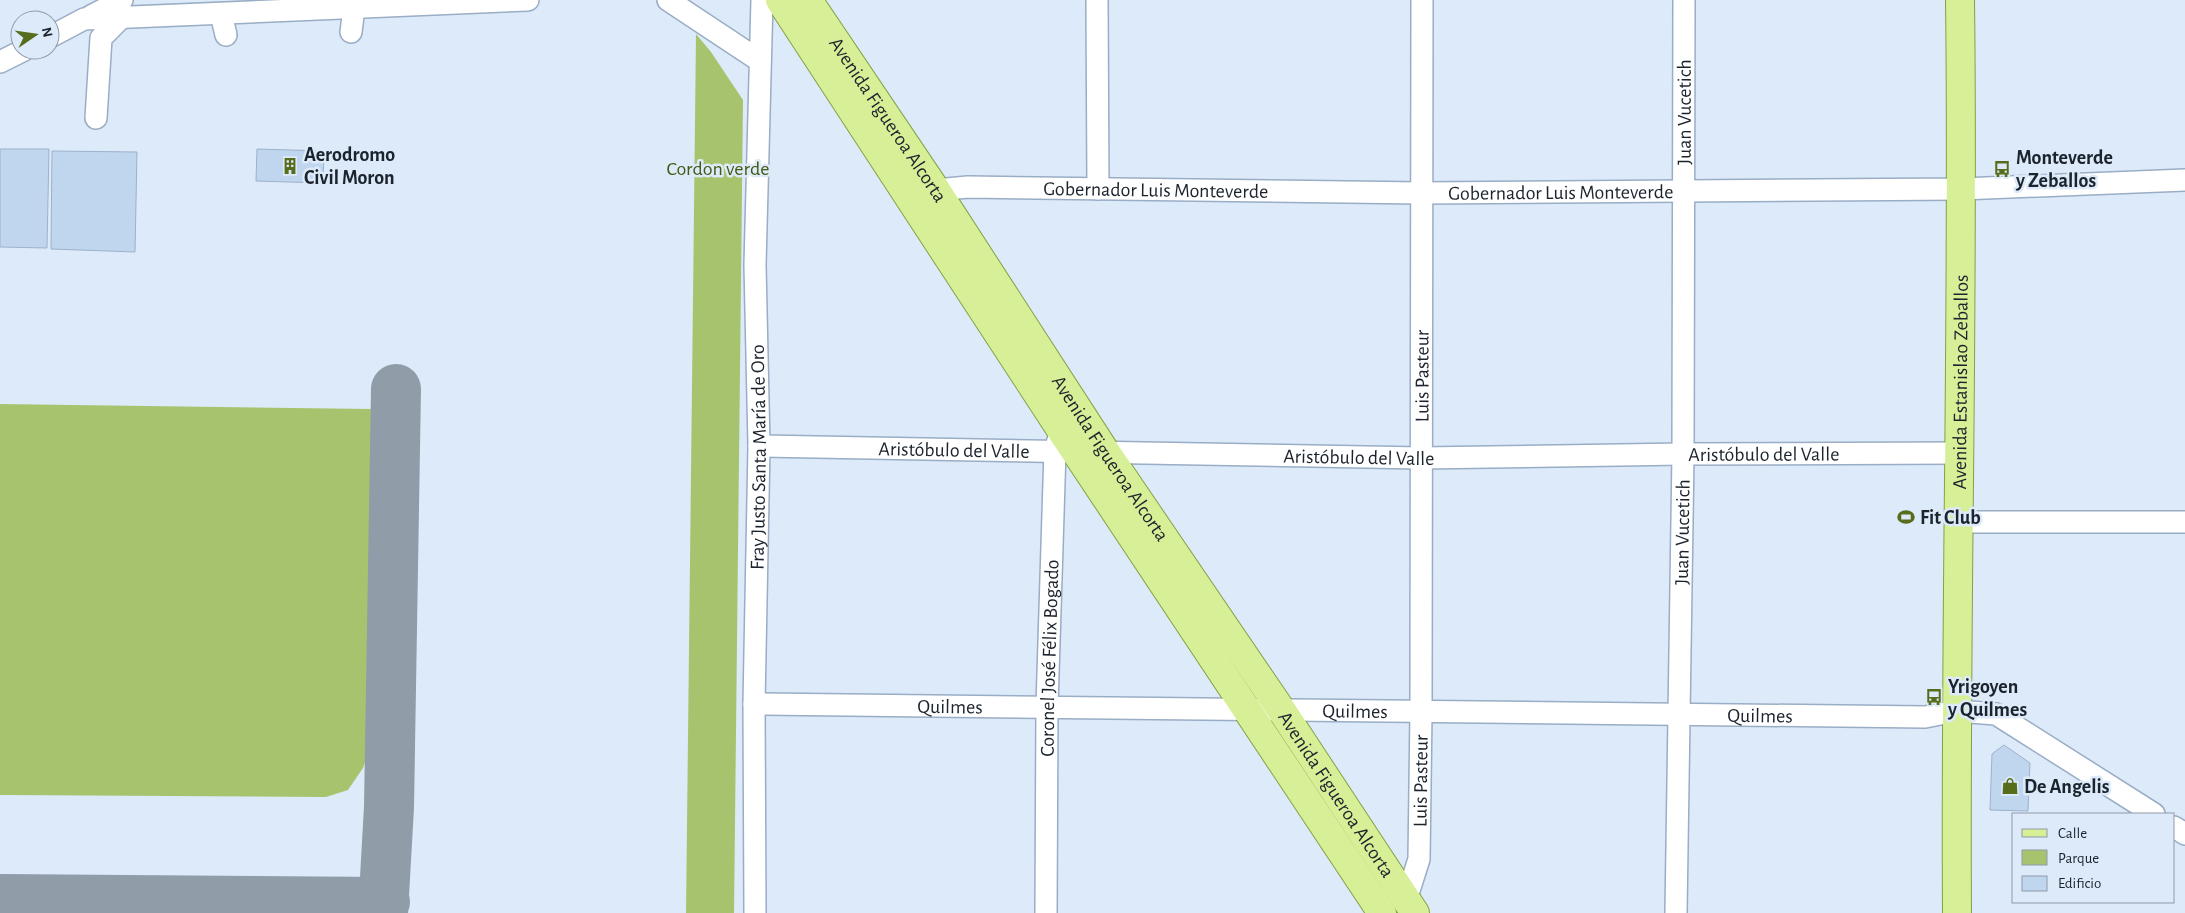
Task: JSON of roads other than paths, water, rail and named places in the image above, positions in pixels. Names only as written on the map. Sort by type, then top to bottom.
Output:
[{"type":"main road","name":"Avenida Figueroa Alcorta","points":[[780,0],[1382,913]]},
{"type":"main road","name":"Avenida Figueroa Alcorta","points":[[808,0],[936,190],[1068,436],[1104,450],[1282,711],[1410,906]]},
{"type":"main road","name":"Avenida Estanislao Zeballos","points":[[1957,913],[1956,711],[1962,189],[1960,0]]},
{"type":"street","points":[[60,32],[84,19],[121,9],[221,14],[528,0]]},
{"type":"street","points":[[668,0],[760,61]]},
{"type":"street","name":"Fray Justo Santa María de Oro","points":[[755,913],[754,704],[759,446],[755,265],[762,0]]},
{"type":"street","points":[[1097,0],[1098,189]]},
{"type":"street","name":"Luis Pasteur","points":[[1410,906],[1419,859],[1421,712],[1422,0]]},
{"type":"street","name":"Juan Vucetich","points":[[1676,913],[1683,454],[1684,0]]},
{"type":"street","points":[[351,32],[354,8]]},
{"type":"street","points":[[96,118],[101,38],[121,9]]},
{"type":"street","points":[[221,14],[226,35]]},
{"type":"street","name":"Gobernador Luis Monteverde","points":[[936,190],[968,187],[1421,193],[1962,189],[2185,180]]},
{"type":"street","name":"Aristóbulo del Valle","points":[[759,446],[1068,436],[1104,450],[1421,458],[1683,454],[1960,453]]},
{"type":"street","name":"Coronel José Félix Bogado","points":[[1046,913],[1047,706],[1068,436]]},
{"type":"street","points":[[1958,522],[2185,522]]},
{"type":"street","name":"Quilmes","points":[[754,704],[1925,717],[1956,711],[1996,714],[2152,813]]},
{"type":"place","name":"Aerodromo Civil Moron","points":[[290,166]]},
{"type":"place","name":"Monteverde y Zeballos","points":[[2002,169]]},
{"type":"place","name":"Fit Club","points":[[1906,517]]},
{"type":"place","name":"Yrigoyen y Quilmes","points":[[1934,697]]},
{"type":"place","name":"De Angelis","points":[[2010,786]]},
{"type":"park label","name":"Cordon verde","points":[[718,168]]}]
